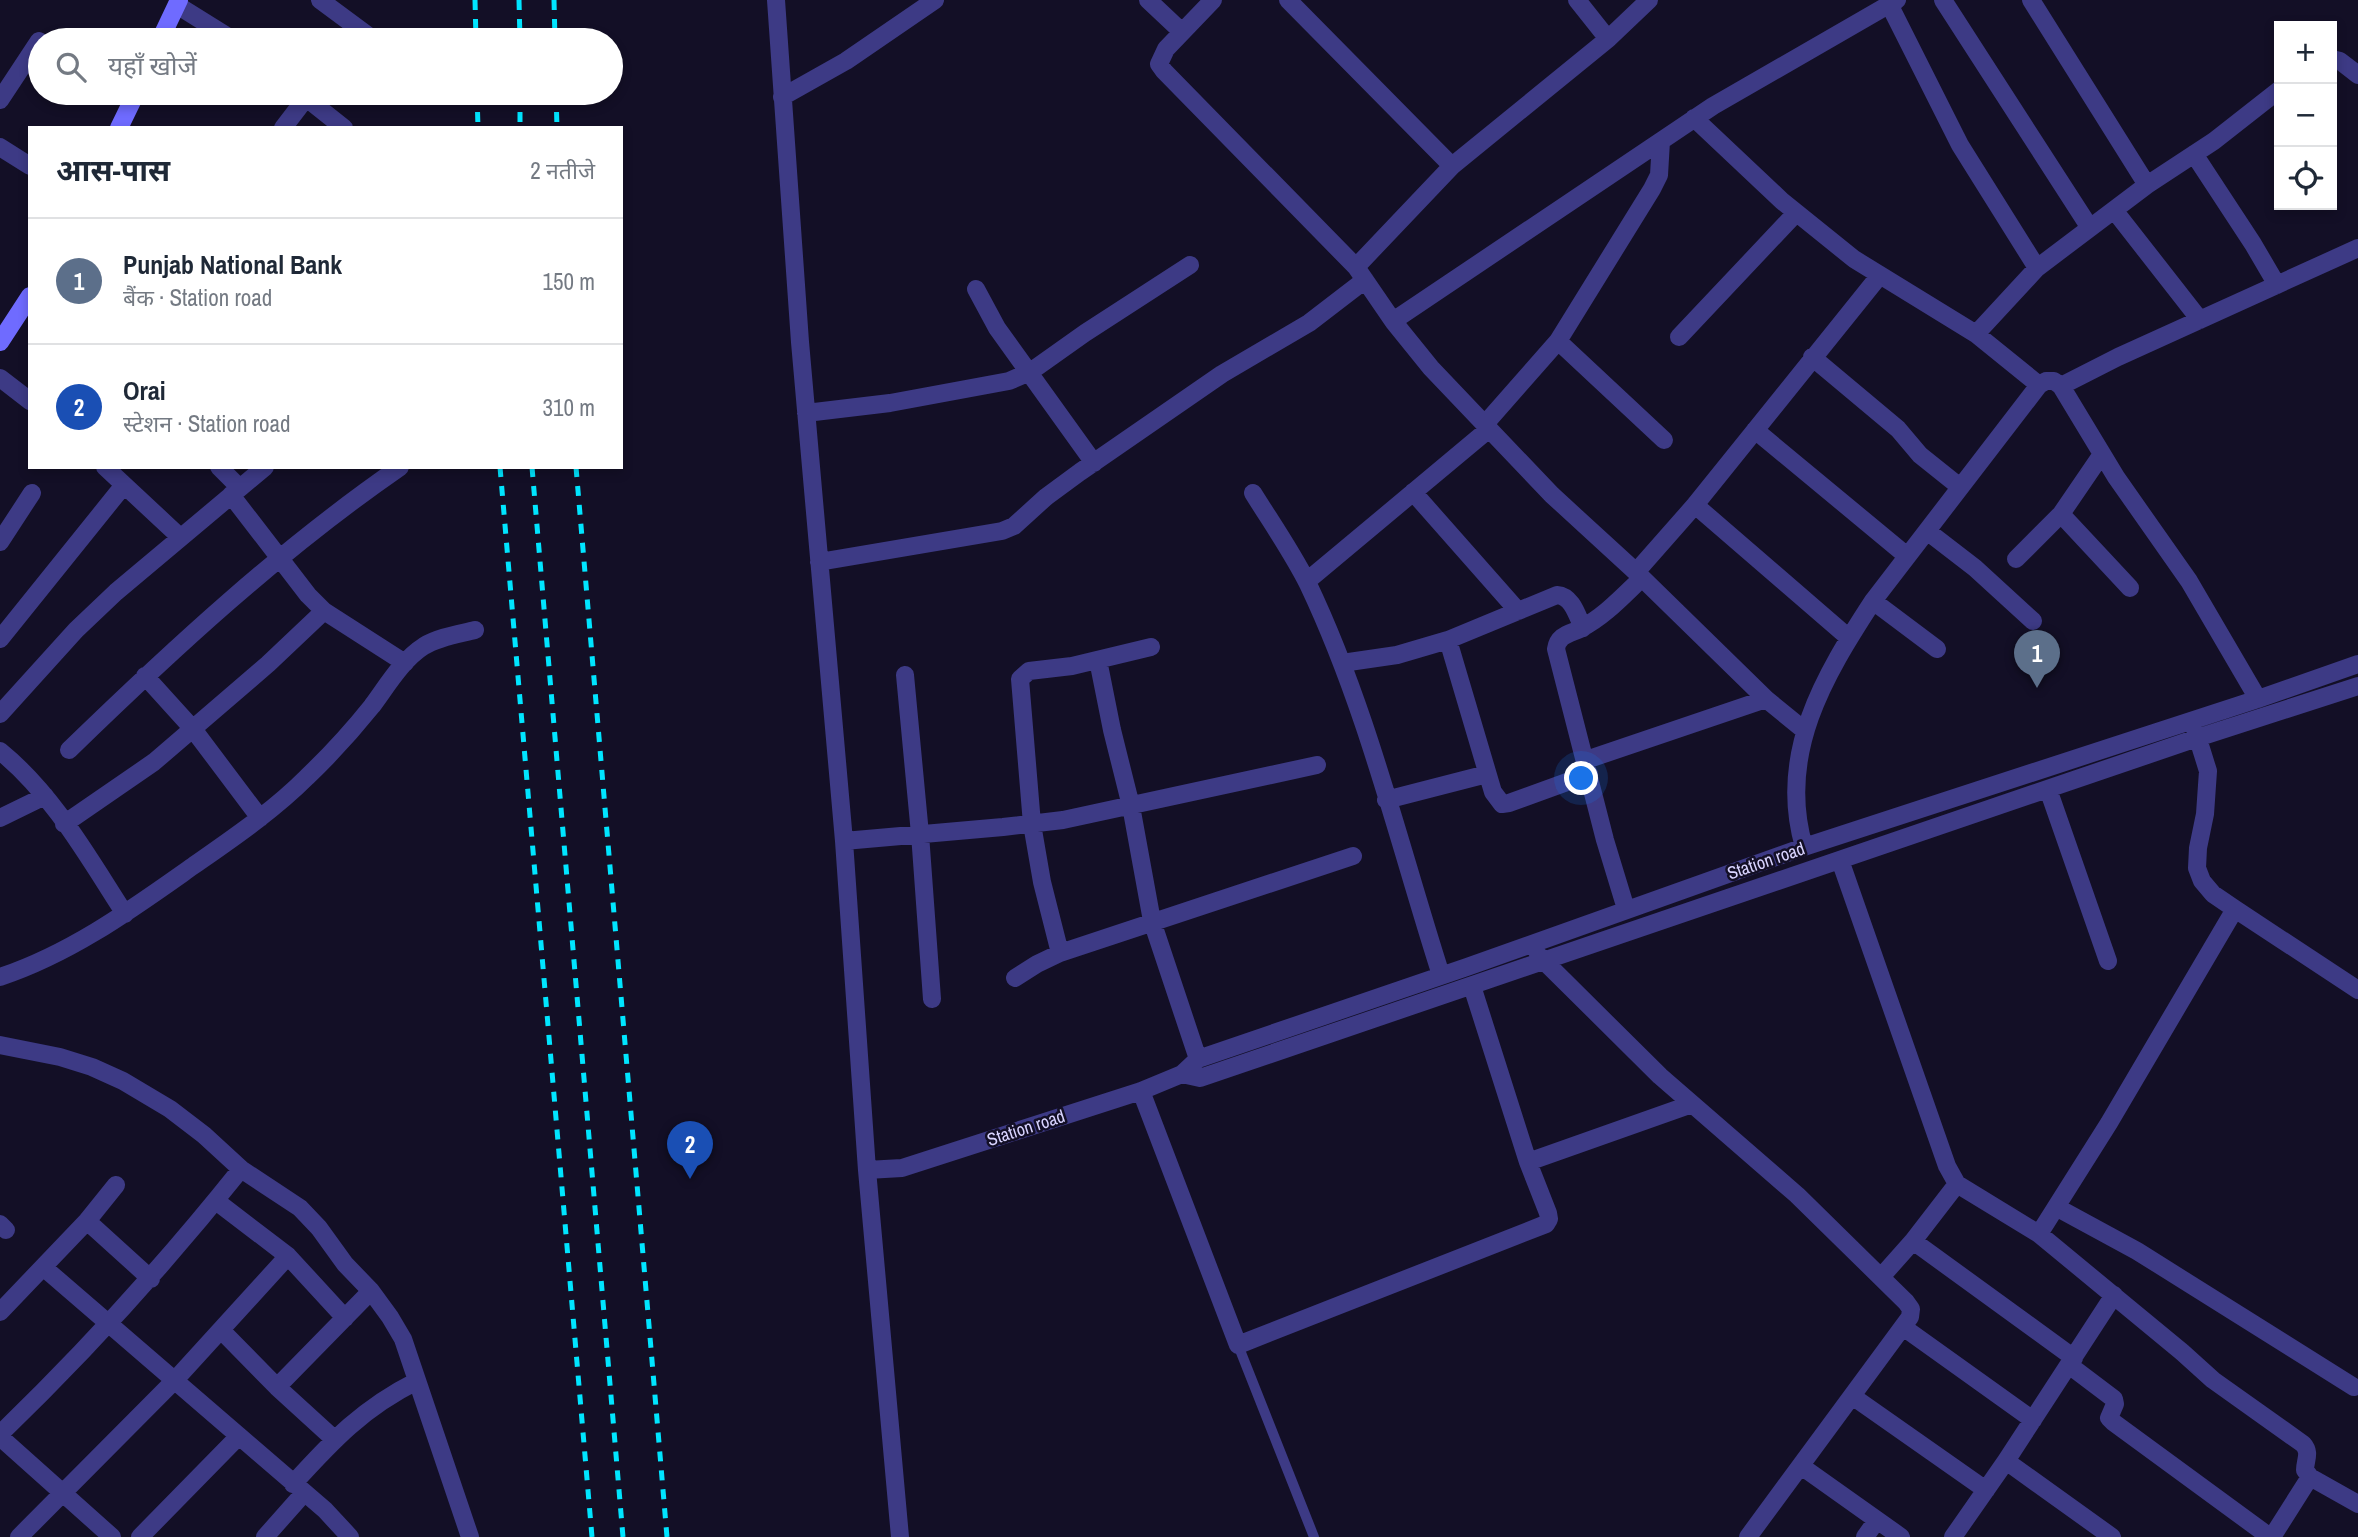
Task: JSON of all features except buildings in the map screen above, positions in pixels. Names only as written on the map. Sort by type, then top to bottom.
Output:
[{"type":"street","points":[[320,0],[358,28]]},
{"type":"street","points":[[776,0],[806,413],[844,841],[867,1170],[900,1537]]},
{"type":"street","points":[[782,97],[846,61],[935,0]]},
{"type":"street","points":[[1148,0],[1182,32]]},
{"type":"street","points":[[1213,0],[1161,57],[1159,64],[1164,71],[1360,274],[1393,321],[1432,368],[1552,495],[1639,575],[1766,699],[1804,730]]},
{"type":"street","points":[[1288,0],[1451,166]]},
{"type":"street","points":[[1577,0],[1608,39]]},
{"type":"street","points":[[820,562],[1002,531],[1014,526],[1046,497],[1222,374],[1309,323],[1360,274],[1451,166],[1608,39],[1649,0]]},
{"type":"street","points":[[1943,0],[2090,228]]},
{"type":"street","points":[[2031,0],[2147,185]]},
{"type":"street","points":[[166,28],[178,2],[216,28]]},
{"type":"street","points":[[1393,321],[1695,118],[1893,2],[1960,145],[2037,268]]},
{"type":"street","points":[[0,100],[28,58]]},
{"type":"street","points":[[2337,60],[2358,75]]},
{"type":"street","points":[[1976,334],[2037,268],[2274,94]]},
{"type":"street","points":[[120,126],[130,105]]},
{"type":"street","points":[[284,126],[297,105]]},
{"type":"street","points":[[315,105],[342,126]]},
{"type":"street","points":[[1695,118],[1796,213],[1854,259],[1976,334],[2039,385]]},
{"type":"street","points":[[1307,581],[1487,427],[1558,341],[1652,189],[1659,174],[1661,141]]},
{"type":"street","points":[[0,147],[28,165]]},
{"type":"street","points":[[2194,154],[2277,285]]},
{"type":"street","points":[[2114,209],[2200,320]]},
{"type":"street","points":[[1679,337],[1796,213]]},
{"type":"street","points":[[2061,386],[2118,356],[2358,248]]},
{"type":"street","points":[[806,413],[890,403],[1009,381],[1031,372],[1085,333],[1190,265]]},
{"type":"street","points":[[1626,909],[1605,840],[1556,649],[1557,642],[1561,637],[1583,628],[1599,617],[1639,575],[1880,275]]},
{"type":"street","points":[[976,289],[997,328],[1094,463]]},
{"type":"street","points":[[0,342],[28,300]]},
{"type":"street","points":[[1558,341],[1664,440]]},
{"type":"street","points":[[1812,357],[1888,420],[1920,455],[1960,487]]},
{"type":"street","points":[[0,378],[28,399]]},
{"type":"street","points":[[1804,847],[1797,822],[1796,782],[1804,730],[1812,710],[1849,638],[1874,601],[2039,385],[2054,381],[2061,386],[2116,477],[2189,581],[2258,699]]},
{"type":"street","points":[[1755,430],[1907,556]]},
{"type":"street","points":[[2016,559],[2061,514],[2102,454]]},
{"type":"street","points":[[107,469],[180,537]]},
{"type":"street","points":[[220,469],[280,559],[324,611],[405,663]]},
{"type":"street","points":[[0,714],[76,630],[180,537],[262,469]]},
{"type":"street","points":[[69,750],[145,676],[280,559],[351,501],[397,469]]},
{"type":"street","points":[[0,639],[124,485]]},
{"type":"street","points":[[1413,492],[1518,611]]},
{"type":"street","points":[[0,542],[32,493]]},
{"type":"street","points":[[1253,493],[1307,581],[1342,663],[1441,975]]},
{"type":"street","points":[[1695,505],[1849,638]]},
{"type":"street","points":[[2061,514],[2130,588]]},
{"type":"street","points":[[1927,531],[1996,586],[2033,621]]},
{"type":"street","points":[[1342,663],[1397,654],[1448,640],[1547,597],[1563,595],[1569,600],[1583,628]]},
{"type":"street","points":[[1874,601],[1937,649]]},
{"type":"street","points":[[64,824],[154,762],[324,611]]},
{"type":"street","points":[[0,976],[30,967],[78,943],[125,914],[260,818],[300,784],[339,744],[405,663],[424,646],[475,630]]},
{"type":"street","points":[[1448,640],[1487,774],[1493,792],[1502,804],[1587,767],[1766,699]]},
{"type":"street","points":[[1060,953],[1042,882],[1032,824],[1020,679],[1029,671],[1151,648]]},
{"type":"street","points":[[1098,660],[1131,806],[1152,921],[1198,1059]]},
{"type":"street","name":"Station road","points":[[867,1170],[902,1168],[1141,1091],[1182,1074],[1198,1059],[1528,946],[1804,847],[2358,664]]},
{"type":"street","points":[[905,675],[932,999]]},
{"type":"street","points":[[145,676],[193,729],[260,818]]},
{"type":"street","name":"Station road","points":[[1182,1074],[1200,1078],[2197,738],[2356,692]]},
{"type":"street","points":[[2192,720],[2208,771],[2198,848],[2197,868],[2202,881],[2213,894],[2358,990]]},
{"type":"street","points":[[0,751],[19,766],[45,796],[125,914]]},
{"type":"street","points":[[844,841],[1032,824],[1131,806],[1317,765]]},
{"type":"street","points":[[1386,800],[1487,774]]},
{"type":"street","points":[[2048,789],[2108,961]]},
{"type":"street","points":[[0,818],[45,796]]},
{"type":"street","points":[[1015,978],[1060,953],[1353,856]]},
{"type":"street","points":[[1840,860],[1947,1166],[1957,1184],[2039,1234],[2213,1380],[2303,1444],[2308,1456],[2305,1471],[2310,1477],[2358,1504]]},
{"type":"street","points":[[2039,1234],[2109,1123],[2235,909]]},
{"type":"street","points":[[1528,946],[1660,1076],[1797,1195],[1911,1309],[1910,1317],[1748,1537]]},
{"type":"street","points":[[1141,1091],[1238,1345],[1546,1224],[1548,1213],[1528,1161],[1472,986]]},
{"type":"street","points":[[0,1045],[60,1057],[123,1081],[170,1109],[241,1169],[300,1208],[319,1228],[345,1264],[371,1291],[403,1339],[470,1537]]},
{"type":"street","points":[[1528,1161],[1692,1104]]},
{"type":"street","points":[[112,1537],[0,1436],[151,1279],[241,1169]]},
{"type":"street","points":[[1881,1278],[1957,1184]]},
{"type":"street","points":[[0,1312],[87,1221],[116,1185]]},
{"type":"street","points":[[216,1200],[288,1256],[345,1318]]},
{"type":"street","points":[[2056,1207],[2149,1258],[2354,1387]]},
{"type":"street","points":[[87,1221],[151,1279]]},
{"type":"street","points":[[1913,1241],[2071,1361],[2114,1399],[2115,1405],[2109,1418],[2113,1422],[2271,1537],[2310,1477]]},
{"type":"street","points":[[19,1537],[175,1380],[288,1256]]},
{"type":"street","points":[[43,1267],[325,1510],[350,1537]]},
{"type":"street","points":[[277,1387],[371,1291]]},
{"type":"street","points":[[1953,1537],[2114,1295]]},
{"type":"street","points":[[1903,1326],[2033,1420]]},
{"type":"street","points":[[221,1330],[277,1387],[334,1438]]},
{"type":"street","points":[[265,1537],[334,1438],[378,1402],[416,1381]]},
{"type":"street","points":[[1852,1396],[1986,1490]]},
{"type":"street","points":[[140,1537],[239,1436]]},
{"type":"street","points":[[2006,1461],[2112,1537]]},
{"type":"street","points":[[1801,1466],[1901,1537]]},
{"type":"street","points":[[1866,1537],[1877,1520]]},
{"type":"lane","points":[[1238,1345],[1314,1537]]},
{"type":"railway","points":[[475,0],[476,28]]},
{"type":"railway","points":[[519,0],[520,28]]},
{"type":"railway","points":[[554,0],[555,28]]},
{"type":"railway","points":[[477,105],[478,126]]},
{"type":"railway","points":[[520,105],[520,126]]},
{"type":"railway","points":[[556,105],[557,126]]},
{"type":"railway","points":[[500,469],[592,1537]]},
{"type":"railway","points":[[532,469],[623,1537]]},
{"type":"railway","points":[[576,469],[667,1537]]},
{"type":"place","name":"Punjab National Bank","points":[[2037,688]]},
{"type":"place","name":"Orai","points":[[690,1179]]}]
